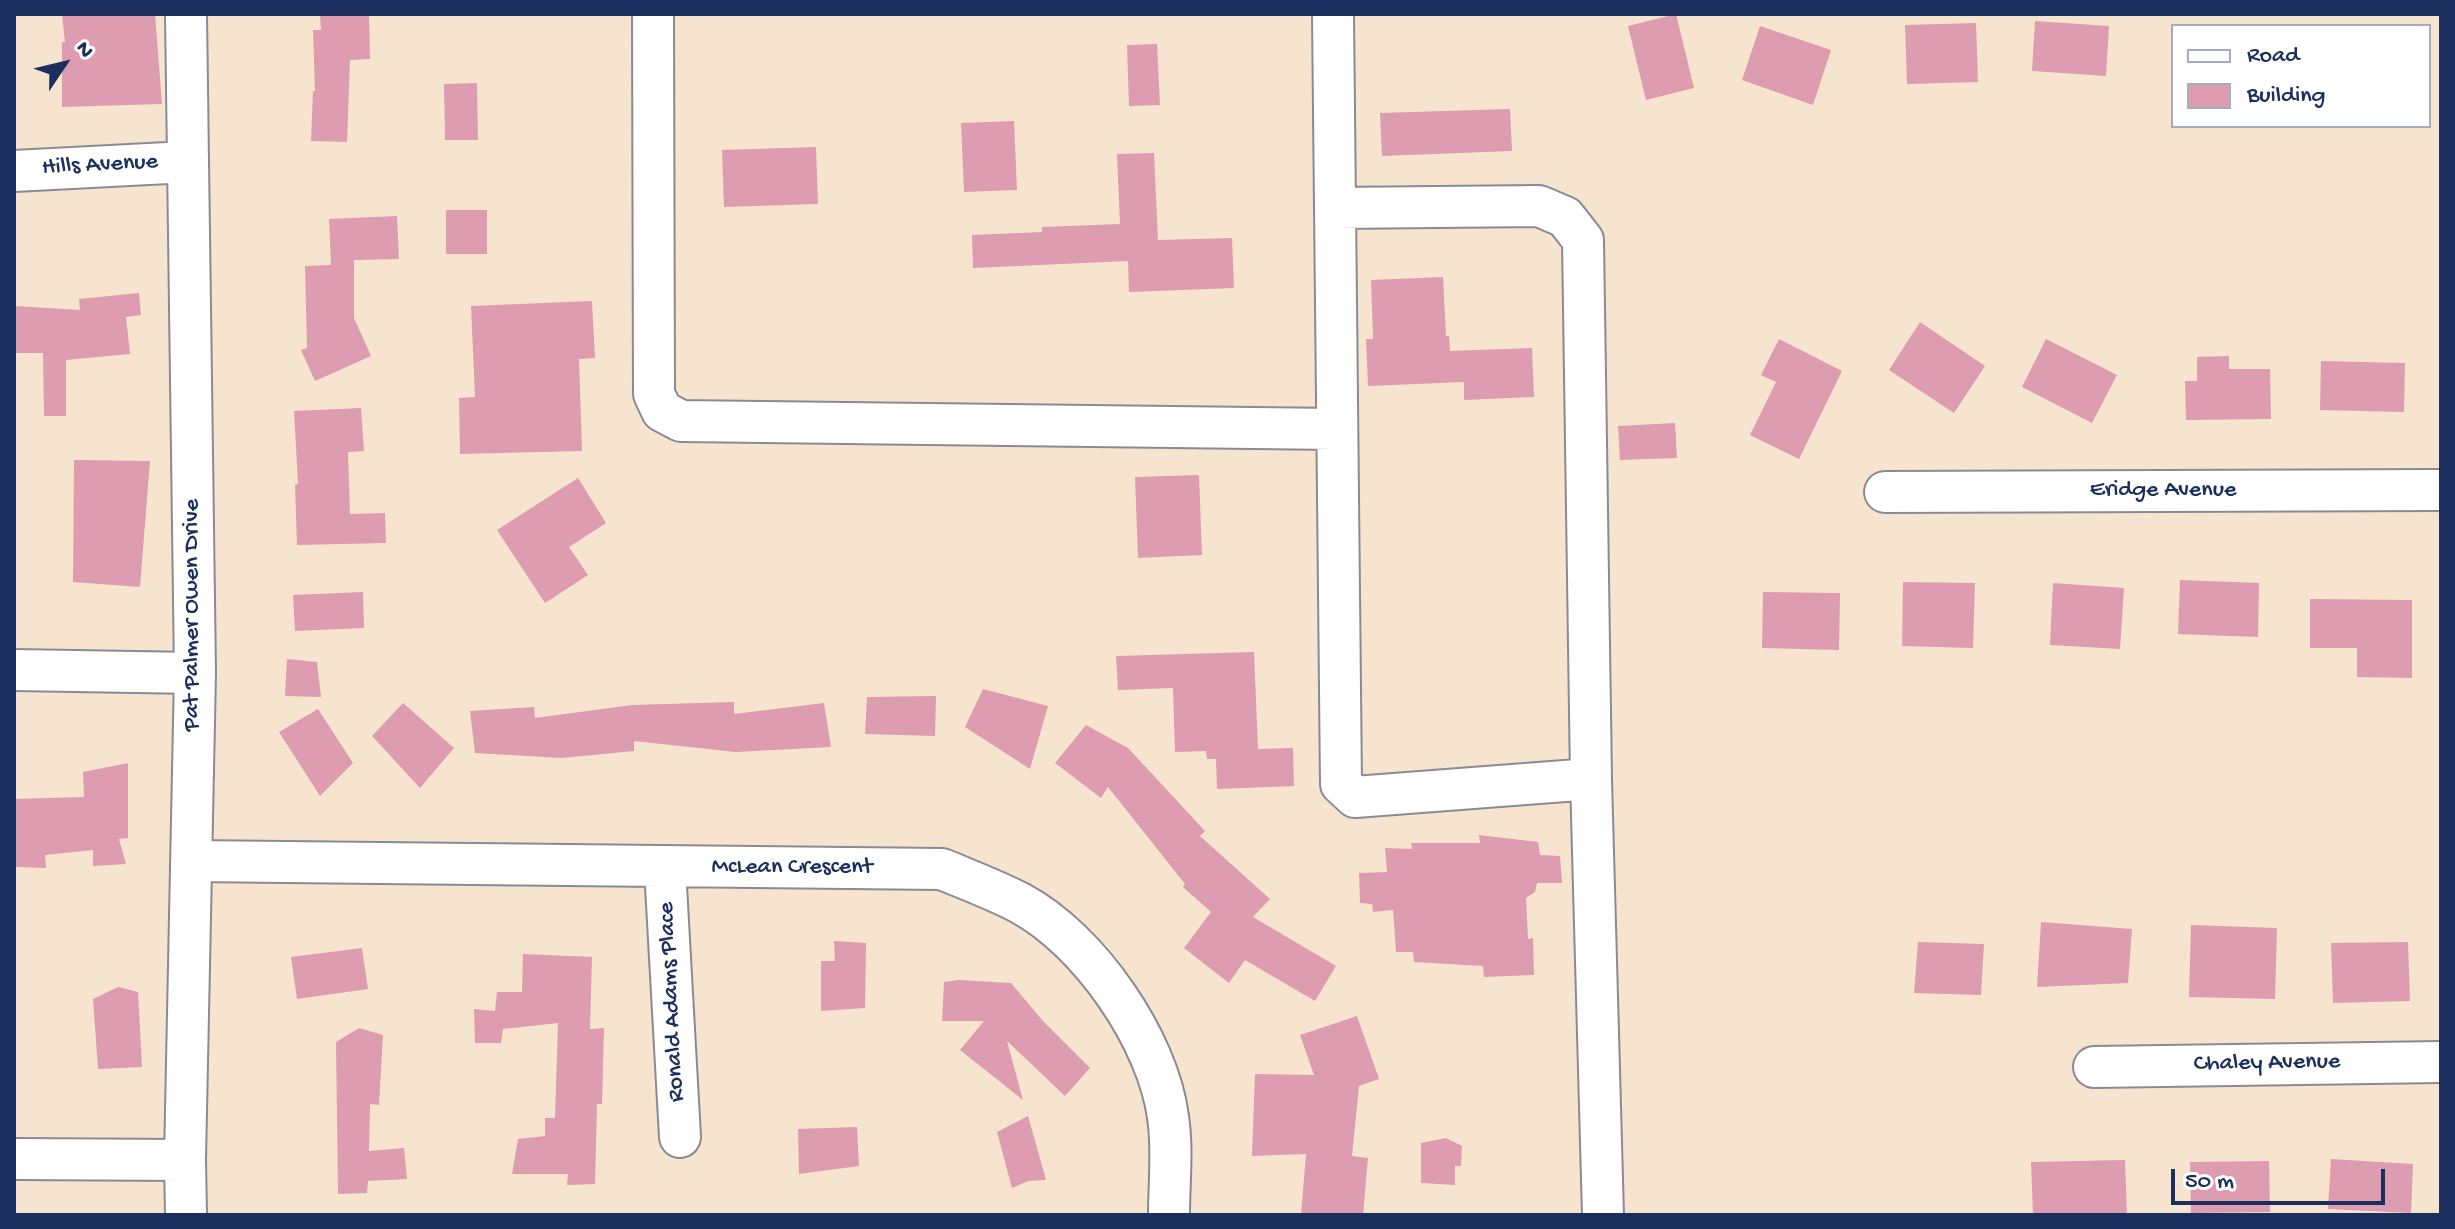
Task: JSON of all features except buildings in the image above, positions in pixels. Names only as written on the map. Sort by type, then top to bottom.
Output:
[{"type":"street","name":"Pat Palmer Owen Drive","points":[[186,14],[195,673],[186,1215]]},
{"type":"street","points":[[653,14],[654,394],[662,411],[681,421],[1336,429]]},
{"type":"street","points":[[1333,14],[1341,784],[1355,797],[1591,779]]},
{"type":"street","name":"Hills Avenue","points":[[14,171],[187,162]]},
{"type":"street","points":[[1335,208],[1539,206],[1565,217],[1583,240],[1591,779],[1603,1215]]},
{"type":"street","name":"Eridge Avenue","points":[[1885,492],[2441,490]]},
{"type":"street","points":[[14,670],[195,673]]},
{"type":"street","name":"McLean Crescent","points":[[192,861],[942,869],[1021,904],[1061,932],[1101,976],[1131,1017],[1151,1054],[1168,1117],[1169,1215]]},
{"type":"street","name":"Ronald Adams Place","points":[[665,868],[680,1137]]},
{"type":"street","name":"Chaley Avenue","points":[[2094,1067],[2441,1062]]},
{"type":"street","points":[[14,1159],[185,1160]]}]
